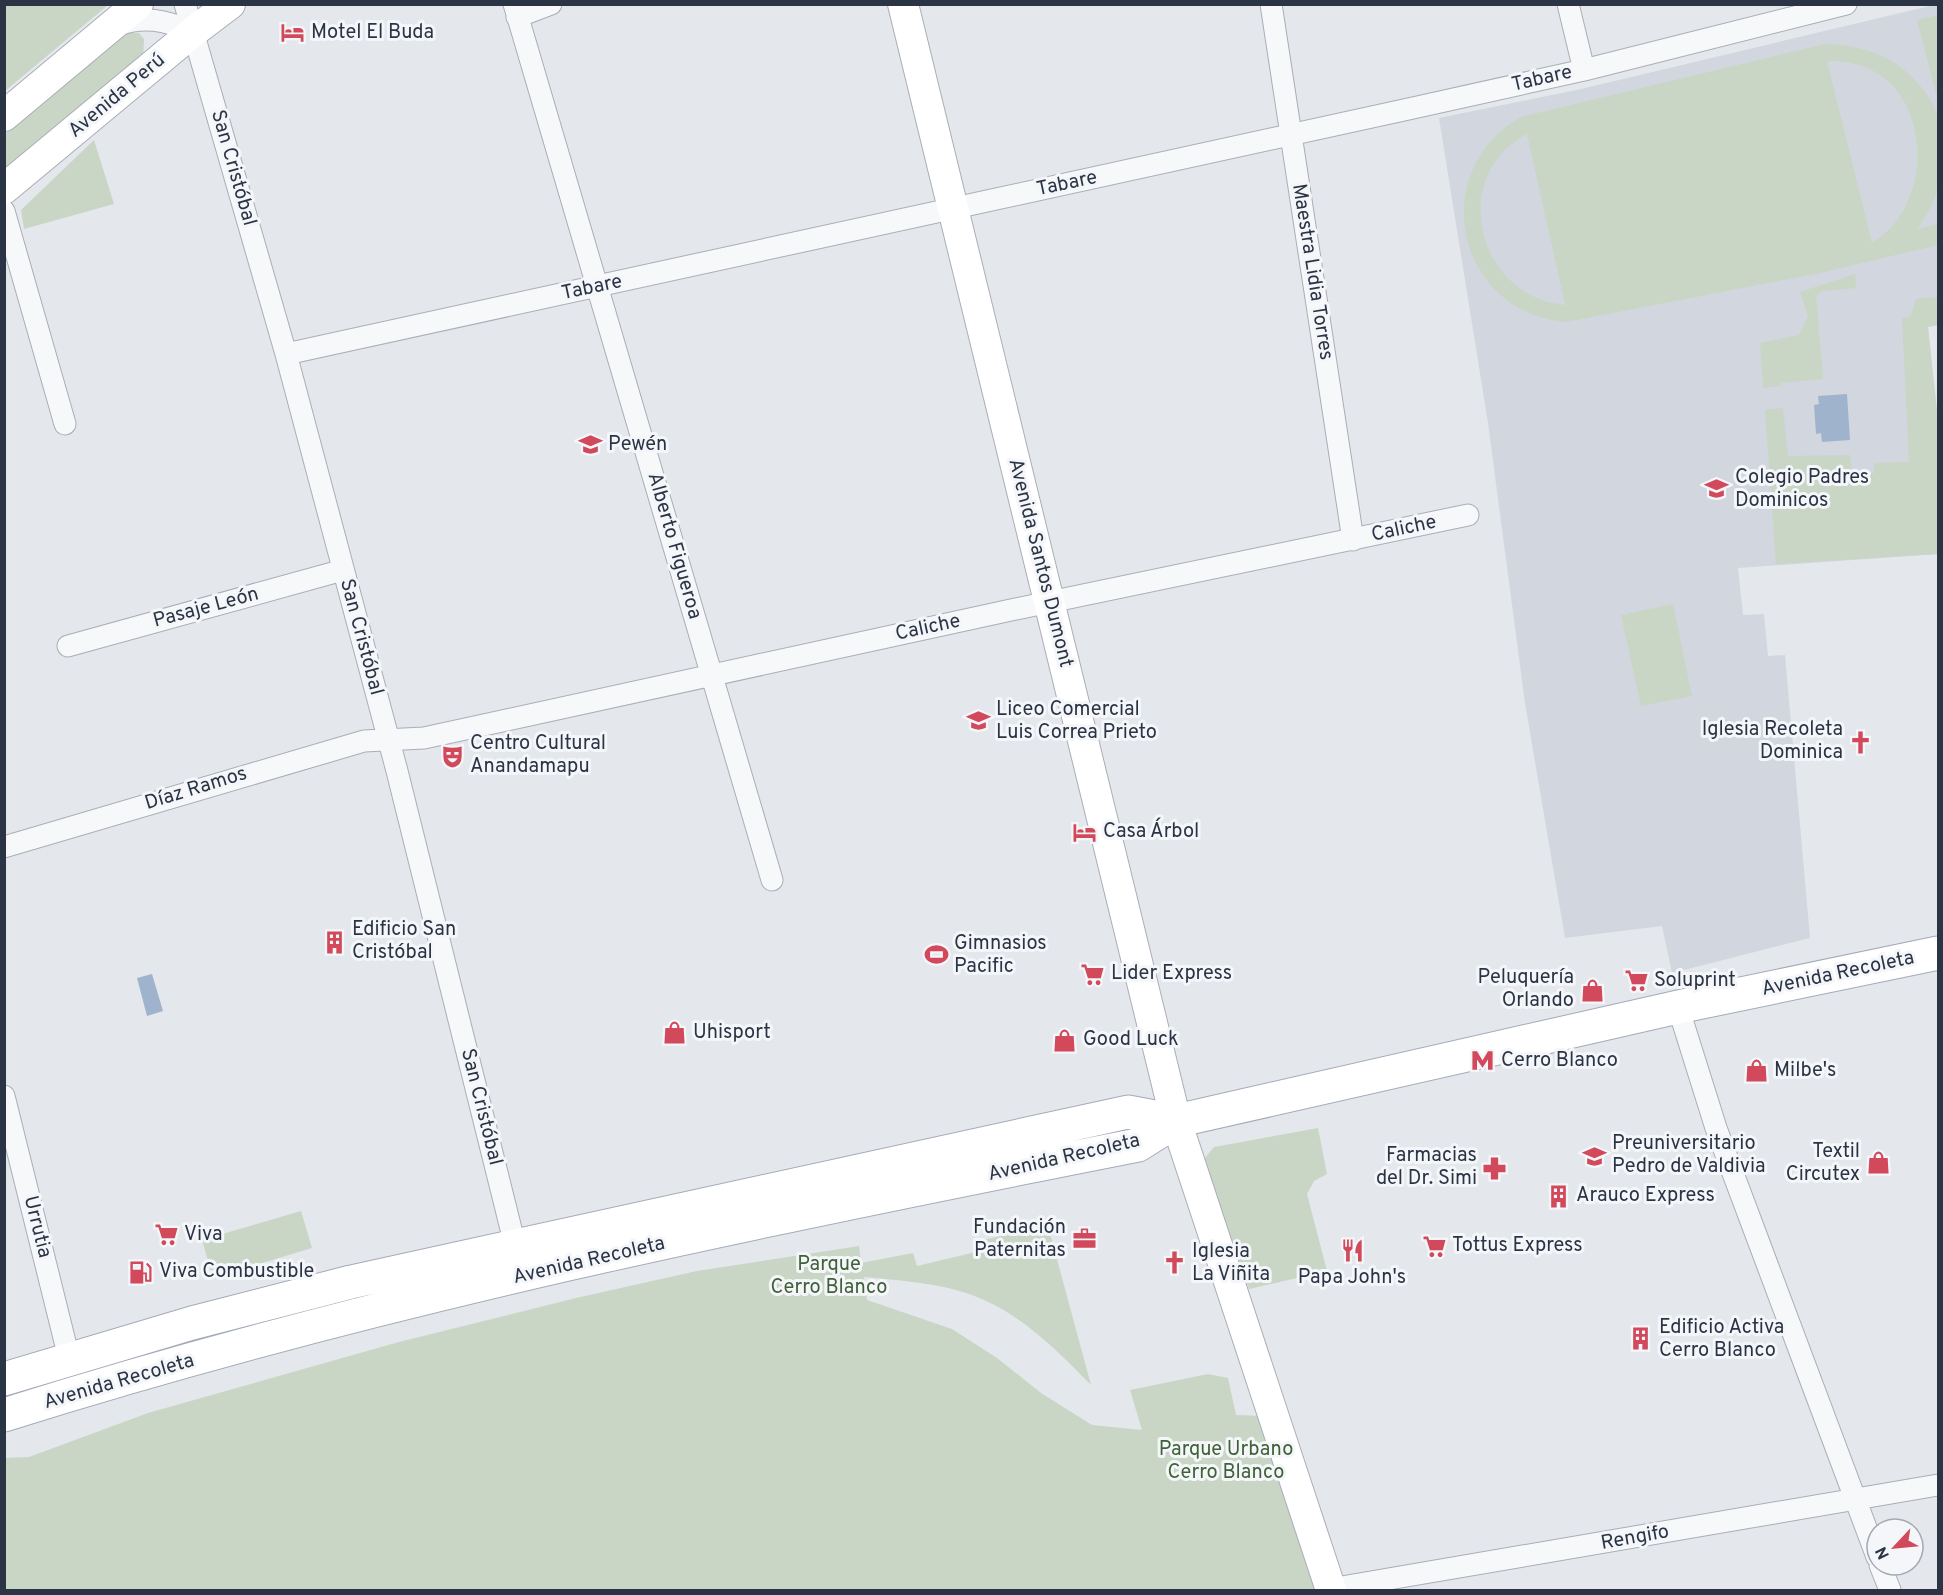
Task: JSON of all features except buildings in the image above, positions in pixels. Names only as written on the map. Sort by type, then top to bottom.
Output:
[{"type":"main road","points":[[4,116],[138,4]]},
{"type":"main road","name":"Avenida Perú","points":[[4,189],[189,18],[230,4]]},
{"type":"main road","name":"Avenida Santos Dumont","points":[[903,4],[1176,1121],[1331,1590]]},
{"type":"main road","name":"Avenida Recoleta","points":[[4,1415],[372,1312],[755,1223],[1138,1145],[1176,1121],[1678,1007],[1938,953]]},
{"type":"main road","name":"Avenida Recoleta","points":[[4,1379],[69,1358],[299,1295],[515,1245],[1128,1112],[1176,1121]]},
{"type":"main road","points":[[500,1282],[513,1267],[515,1245]]},
{"type":"main road","points":[[56,1399],[71,1374],[69,1358]]},
{"type":"street","points":[[515,11],[551,4]]},
{"type":"street","name":"Maestra Lidia Torres","points":[[1271,4],[1353,540]]},
{"type":"street","points":[[1569,4],[1584,70]]},
{"type":"street","name":"Tabare","points":[[286,354],[1584,70],[1846,4]]},
{"type":"street","name":"Alberto Figueroa","points":[[515,11],[772,880]]},
{"type":"street","points":[[113,27],[128,21],[189,18]]},
{"type":"street","name":"San Cristóbal","points":[[189,18],[286,354],[389,740],[515,1245]]},
{"type":"street","points":[[4,211],[65,424]]},
{"type":"street","name":"Caliche","points":[[389,740],[423,738],[1011,609],[1049,604],[1468,515]]},
{"type":"street","name":"Pasaje León","points":[[68,646],[343,570]]},
{"type":"street","name":"Díaz Ramos","points":[[4,847],[340,747],[364,741],[389,740]]},
{"type":"street","points":[[1678,1007],[1716,1128],[1865,1526]]},
{"type":"street","name":"Urrutia","points":[[4,1096],[69,1358]]},
{"type":"street","name":"Rengifo","points":[[1331,1590],[1938,1485]]},
{"type":"shaded area","name":"Colegio Padres Dominicos","points":[[1938,5],[1938,325],[1928,327],[1938,421],[1938,554],[1738,568],[1743,615],[1764,614],[1768,656],[1785,655],[1810,938],[1672,973],[1662,926],[1565,938],[1525,703],[1488,423],[1439,118],[1581,89]]},
{"type":"green space","points":[[5,4],[108,4],[108,5],[5,91]]},
{"type":"green space","points":[[1938,15],[1938,93],[1936,94],[1917,20]]},
{"type":"green space","points":[[123,33],[139,33],[144,39],[143,60],[5,177],[5,134]]},
{"type":"green space","points":[[1825,44],[1869,51],[1883,56],[1907,72],[1927,95],[1937,113],[1939,132],[1936,193],[1930,209],[1917,229],[1938,224],[1938,245],[1820,273],[1566,322],[1529,313],[1499,294],[1479,268],[1467,237],[1464,204],[1472,171],[1491,141],[1521,117]],"holes":[[[1827,61],[1862,66],[1889,82],[1907,106],[1916,135],[1917,166],[1910,196],[1895,223],[1872,243]],[[1527,134],[1565,304],[1565,305],[1535,297],[1511,281],[1493,258],[1483,232],[1481,204],[1487,177],[1502,153]]]},
{"type":"green space","points":[[94,140],[114,204],[24,229],[21,210]]},
{"type":"green space","points":[[1855,274],[1856,288],[1822,291],[1816,296],[1823,379],[1781,383],[1781,386],[1763,388],[1760,343],[1799,335],[1808,316],[1800,292]]},
{"type":"green space","points":[[1938,297],[1938,325],[1928,327],[1938,421],[1938,554],[1776,564],[1765,410],[1783,408],[1788,456],[1850,455],[1852,474],[1874,473],[1874,463],[1909,462],[1902,318],[1910,317],[1916,299]]},
{"type":"green space","points":[[1673,604],[1692,696],[1641,706],[1621,615]]},
{"type":"green space","points":[[1318,1128],[1327,1174],[1314,1181],[1307,1194],[1327,1271],[1249,1289],[1204,1159],[1214,1147]]},
{"type":"green space","points":[[301,1211],[312,1248],[213,1278],[202,1240]]},
{"type":"green space","points":[[1048,1226],[1091,1385],[1030,1328],[995,1305],[976,1297],[934,1285],[864,1277],[867,1300],[952,1329],[997,1358],[1041,1393],[1092,1425],[1142,1430],[1130,1390],[1208,1374],[1228,1378],[1236,1415],[1262,1416],[1317,1590],[5,1590],[4,1458],[29,1457],[148,1413],[399,1342],[697,1271],[859,1246],[861,1263],[913,1253],[917,1266],[980,1251],[978,1241]]},
{"type":"water","points":[[1847,394],[1850,440],[1822,442],[1821,433],[1816,434],[1814,405],[1819,404],[1818,396]]},
{"type":"water","points":[[152,974],[163,1011],[147,1016],[137,978]]},
{"type":"place","name":"Motel El Buda","points":[[293,33]]},
{"type":"place","name":"Pewén","points":[[590,445]]},
{"type":"place","name":"Colegio Padres Dominicos","points":[[1717,489]]},
{"type":"place","name":"Liceo Comercial Luis Correa Prieto","points":[[978,721]]},
{"type":"place","name":"Iglesia Recoleta Dominica","points":[[1861,742]]},
{"type":"place","name":"Centro Cultural Anandamapu","points":[[452,756]]},
{"type":"place","name":"Casa Árbol","points":[[1085,832]]},
{"type":"place","name":"Edificio San Cristóbal","points":[[334,942]]},
{"type":"place","name":"Gimnasios Pacific","points":[[936,955]]},
{"type":"place","name":"Lider Express","points":[[1093,974]]},
{"type":"place","name":"Soluprint","points":[[1636,981]]},
{"type":"place","name":"Peluquería Orlando","points":[[1592,990]]},
{"type":"place","name":"Uhisport","points":[[675,1033]]},
{"type":"place","name":"Good Luck","points":[[1065,1040]]},
{"type":"place","name":"Cerro Blanco","points":[[1483,1061]]},
{"type":"place","name":"Milbe's","points":[[1756,1071]]},
{"type":"place","name":"Preuniversitario Pedro de Valdivia","points":[[1594,1156]]},
{"type":"place","name":"Textil Circutex","points":[[1878,1163]]},
{"type":"place","name":"Farmacias del Dr. Simi","points":[[1495,1168]]},
{"type":"place","name":"Arauco Express","points":[[1558,1196]]},
{"type":"place","name":"Viva","points":[[166,1235]]},
{"type":"place","name":"Fundación Paternitas","points":[[1084,1239]]},
{"type":"place","name":"Tottus Express","points":[[1434,1246]]},
{"type":"place","name":"Papa John's","points":[[1352,1251]]},
{"type":"place","name":"Iglesia La Viñita","points":[[1174,1263]]},
{"type":"place","name":"Viva Combustible","points":[[141,1272]]},
{"type":"place","name":"Edificio Activa Cerro Blanco","points":[[1641,1339]]},
{"type":"park label","name":"Parque Cerro Blanco","points":[[829,1276]]},
{"type":"park label","name":"Parque Urbano Cerro Blanco","points":[[1226,1462]]}]
